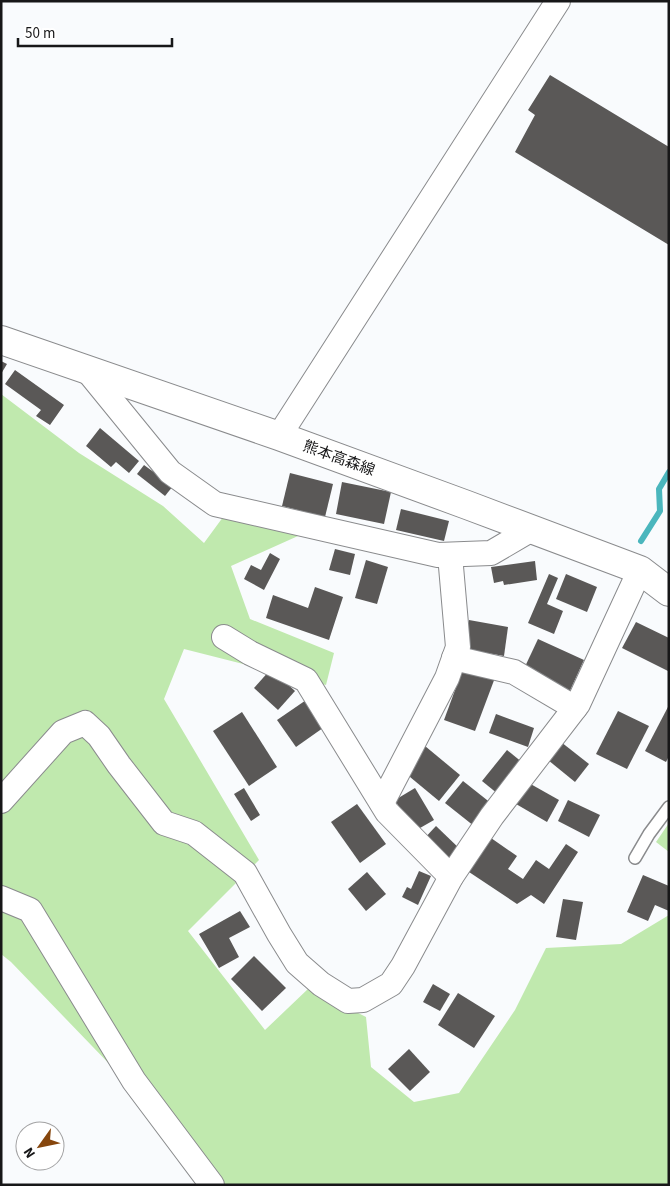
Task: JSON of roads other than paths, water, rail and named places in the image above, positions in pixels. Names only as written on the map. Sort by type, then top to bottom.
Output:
[{"type":"main road","name":"熊本高森線","points":[[1,340],[279,436],[640,570],[669,592]]},
{"type":"street","points":[[279,436],[558,1]]},
{"type":"street","points":[[86,369],[170,472],[215,504],[438,555],[491,553],[532,530]]},
{"type":"street","points":[[382,803],[448,678],[458,647],[450,555]]},
{"type":"street","points":[[1,801],[63,732],[85,723],[99,736],[164,823],[194,833],[245,873],[278,934],[298,963],[321,984],[348,1001],[363,1000],[391,984],[403,966],[451,877],[492,816],[575,708],[640,570]]},
{"type":"street","points":[[224,636],[250,653],[306,680],[387,812],[451,877]]},
{"type":"street","points":[[454,658],[514,672],[575,708]]},
{"type":"street","points":[[1,898],[30,910],[134,1081],[212,1185]]},
{"type":"lane","points":[[635,858],[649,834],[669,807]]},
{"type":"waterway","points":[[641,541],[660,511],[659,489],[669,472]]}]
